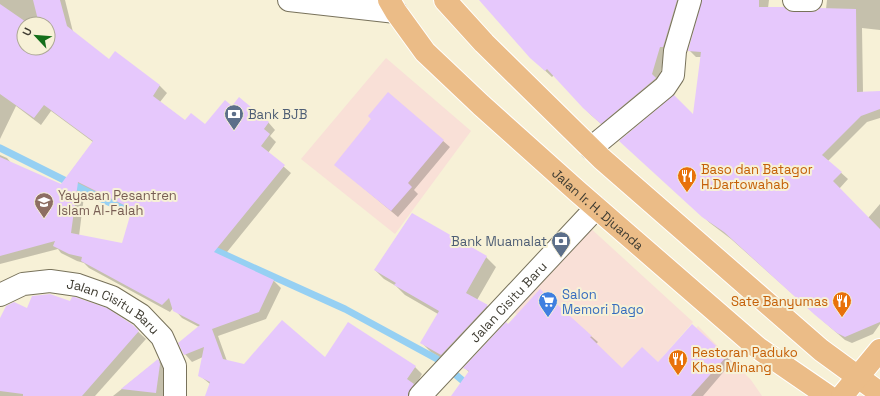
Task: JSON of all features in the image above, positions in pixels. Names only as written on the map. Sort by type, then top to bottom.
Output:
[{"type":"main road","points":[[445,0],[484,43],[591,148],[808,340],[876,391]]},
{"type":"main road","name":"Jalan Ir. H. Djuanda","points":[[392,6],[425,52],[481,105],[596,208],[758,348],[828,396]]},
{"type":"main road","points":[[842,396],[880,350]]},
{"type":"street","points":[[289,0],[392,6]]},
{"type":"street","points":[[591,148],[665,87],[672,75],[675,51],[690,0]]},
{"type":"street","points":[[794,0],[811,0]]},
{"type":"street","name":"Jalan Cisitu Baru","points":[[420,396],[596,208]]},
{"type":"street","name":"Jalan Cisitu Baru","points":[[0,295],[23,284],[50,281],[78,285],[112,297],[141,315],[162,336],[174,366],[175,396]]},
{"type":"shaded area","points":[[386,58],[471,131],[395,234],[301,159]]},
{"type":"shaded area","points":[[588,226],[693,322],[628,396],[604,396],[511,309]]},
{"type":"shaded area","name":"Restoran Paduko Khas Minang","points":[[698,326],[751,380],[762,396],[633,396]]},
{"type":"building","points":[[33,0],[60,0],[67,26],[109,59],[115,51],[160,85],[153,96],[185,120],[191,113],[205,124],[225,100],[232,106],[239,97],[269,122],[264,129],[270,134],[261,146],[285,165],[214,252],[274,280],[259,312],[212,329],[223,359],[244,364],[282,320],[325,357],[348,322],[416,366],[407,379],[414,384],[408,393],[408,396],[205,396],[210,382],[198,376],[204,347],[184,355],[178,343],[200,325],[173,311],[169,298],[162,305],[81,261],[82,257],[69,254],[53,246],[55,241],[0,256],[0,157],[61,184],[93,141],[44,105],[34,118],[0,94],[0,4],[17,16],[16,16],[16,56],[56,56],[56,16],[37,16]],"holes":[[[78,182],[132,209],[122,243],[71,233]]]},
{"type":"building","points":[[479,0],[677,0],[663,47],[660,47],[652,74],[656,78],[601,124],[583,108],[547,69],[545,71],[530,58]]},
{"type":"building","points":[[702,0],[759,0],[759,7],[784,7],[788,11],[794,12],[811,12],[817,11],[820,8],[856,9],[857,92],[880,91],[880,109],[861,116],[822,155],[842,172],[833,181],[880,229],[880,322],[845,337],[837,333],[815,315],[724,232],[702,217],[619,141],[674,95],[693,114],[701,52],[688,51]]},
{"type":"building","points":[[388,92],[444,140],[408,183],[412,187],[391,211],[334,165],[371,119],[368,116]]},
{"type":"building","points":[[412,213],[487,256],[466,293],[488,305],[441,355],[420,343],[439,311],[394,285],[396,283],[374,270]]},
{"type":"building","points":[[540,289],[592,336],[590,337],[622,368],[642,347],[658,362],[692,324],[727,356],[691,396],[451,396],[469,371],[463,368],[506,322],[508,324]]},
{"type":"building","points":[[50,294],[70,301],[72,297],[75,297],[107,308],[133,325],[139,331],[82,396],[23,396],[23,394],[0,391],[0,318],[6,306],[14,302],[27,308],[32,296]]},
{"type":"building","points":[[158,359],[160,364],[156,393],[121,389]]},
{"type":"waterway","points":[[0,148],[106,201],[140,216]]},
{"type":"waterway","points":[[208,247],[345,309],[437,359]]},
{"type":"waterway","points":[[456,375],[481,396]]},
{"type":"place","name":"Bank BJB","points":[[234,131]]},
{"type":"place","name":"Baso dan Batagor H.Dartowahab","points":[[687,193]]},
{"type":"place","name":"Yayasan Pesantren Islam Al-Falah","points":[[44,219]]},
{"type":"place","name":"Bank Muamalat","points":[[561,258]]},
{"type":"place","name":"Salon Memori Dago","points":[[548,318]]},
{"type":"place","name":"Sate Banyumas","points":[[842,318]]},
{"type":"place","name":"Restoran Paduko Khas Minang","points":[[678,376]]}]
